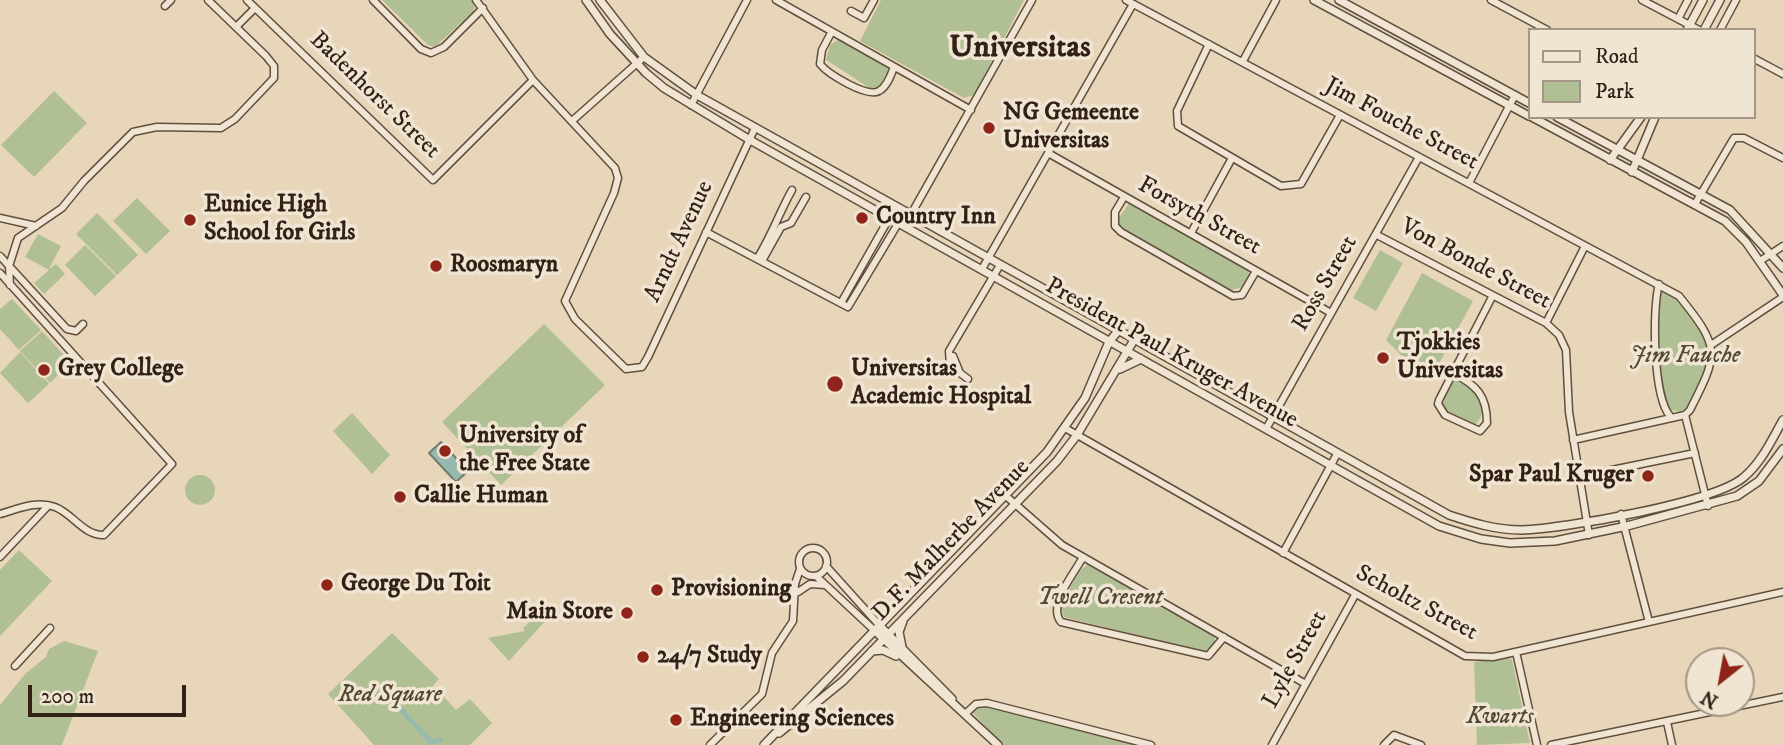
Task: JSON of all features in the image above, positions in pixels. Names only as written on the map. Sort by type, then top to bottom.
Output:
[{"type":"street","points":[[165,6],[171,0]]},
{"type":"street","points":[[10,285],[9,266],[18,238],[62,208],[84,181],[133,132],[157,127],[214,129],[235,119],[274,78],[275,71],[266,56],[208,0]]},
{"type":"street","name":"Badenhorst Street","points":[[247,0],[433,180],[533,80]]},
{"type":"street","points":[[373,0],[425,52],[444,47],[475,15],[479,4]]},
{"type":"street","name":"President Paul Kruger Avenue","points":[[586,0],[636,65],[691,105],[1416,514],[1470,536],[1510,543],[1555,541],[1708,506],[1750,489],[1782,454]]},
{"type":"street","name":"President Paul Kruger Avenue","points":[[600,0],[645,57],[697,95],[1423,503],[1473,523],[1521,530],[1585,522],[1703,495],[1743,478],[1780,433],[1783,419]]},
{"type":"street","points":[[691,105],[747,0]]},
{"type":"street","points":[[776,0],[971,110]]},
{"type":"street","points":[[851,11],[864,18],[874,0]]},
{"type":"street","points":[[844,305],[902,223],[912,215],[1032,0]]},
{"type":"street","points":[[1243,61],[1276,0]]},
{"type":"street","points":[[1314,0],[1528,115]]},
{"type":"street","points":[[1339,0],[1528,102]]},
{"type":"street","points":[[1491,0],[1543,28]]},
{"type":"street","points":[[1642,0],[1688,27],[1703,0]]},
{"type":"street","points":[[1678,19],[1688,0]]},
{"type":"street","points":[[1703,28],[1720,0]]},
{"type":"street","points":[[1721,28],[1736,0]]},
{"type":"street","points":[[982,269],[1129,2]]},
{"type":"street","name":"Jim Fouche Street","points":[[1129,2],[1659,284],[1679,296],[1711,345]]},
{"type":"street","points":[[479,4],[533,80],[572,121],[645,57]]},
{"type":"street","points":[[236,27],[255,8]]},
{"type":"street","points":[[831,33],[822,50],[820,64],[852,85],[866,92],[876,93],[884,87],[894,68]]},
{"type":"street","points":[[1397,45],[1402,34]]},
{"type":"street","points":[[1209,44],[1176,120],[1182,129],[1281,186],[1297,186],[1304,180],[1340,115]]},
{"type":"street","points":[[1755,59],[1783,74]]},
{"type":"street","points":[[1469,183],[1515,95]]},
{"type":"street","points":[[1535,119],[1731,226],[1760,261],[1783,296],[1711,345],[1712,366],[1685,415],[1703,495],[1708,506]]},
{"type":"street","points":[[1550,127],[1555,119]]},
{"type":"street","points":[[1560,119],[1740,218],[1783,268]]},
{"type":"street","points":[[1610,160],[1639,119]]},
{"type":"street","points":[[1632,172],[1639,162],[1654,119]]},
{"type":"street","name":"Arndt Avenue","points":[[572,121],[613,165],[618,178],[614,193],[567,290],[565,305],[622,367],[631,371],[637,369],[648,357],[755,128]]},
{"type":"street","points":[[1695,204],[1734,138],[1744,138],[1783,158]]},
{"type":"street","name":"Forsyth Street","points":[[1048,153],[1331,313]]},
{"type":"street","name":"Ross Street","points":[[1266,429],[1377,236],[1419,157]]},
{"type":"street","points":[[1191,233],[1232,158]]},
{"type":"street","points":[[759,260],[792,190]]},
{"type":"street","points":[[759,260],[781,227],[791,223],[806,197]]},
{"type":"street","points":[[1124,197],[1114,218],[1115,226],[1121,232],[1233,296],[1242,295],[1256,271]]},
{"type":"street","points":[[844,305],[896,206]]},
{"type":"street","points":[[0,218],[36,226]]},
{"type":"street","points":[[706,232],[844,305]]},
{"type":"street","name":"Von Bonde Street","points":[[1377,236],[1546,323],[1559,335],[1565,345],[1578,480],[1589,535]]},
{"type":"street","points":[[1546,323],[1585,246]]},
{"type":"street","points":[[1760,261],[1783,246]]},
{"type":"street","points":[[0,256],[67,329],[76,331],[83,324]]},
{"type":"street","points":[[968,379],[960,373],[953,356],[950,365],[949,351],[1000,265]]},
{"type":"street","points":[[0,273],[172,464],[104,535],[93,534],[55,507],[31,504],[0,514]]},
{"type":"street","points":[[1659,284],[1654,306],[1663,407],[1670,416]]},
{"type":"street","points":[[1453,373],[1472,383],[1482,395],[1488,423],[1480,431],[1445,415],[1438,408],[1439,400],[1492,297]]},
{"type":"street","name":"D.F. Malherbe Avenue","points":[[766,743],[1006,496],[1065,428],[1091,386],[1109,342],[1118,331]]},
{"type":"street","name":"D.F. Malherbe Avenue","points":[[766,743],[821,701],[1057,461],[1077,435],[1134,340]]},
{"type":"street","points":[[1114,374],[1129,363],[1141,359]]},
{"type":"street","points":[[1573,440],[1670,416],[1685,415]]},
{"type":"street","name":"Scholtz Street","points":[[1065,428],[1465,656],[1480,658],[1516,652],[1783,592]]},
{"type":"street","points":[[1767,449],[1782,454]]},
{"type":"street","points":[[1578,480],[1607,471],[1695,453]]},
{"type":"street","points":[[1283,553],[1337,454]]},
{"type":"street","points":[[1006,496],[1049,537],[1304,683]]},
{"type":"street","points":[[0,558],[47,507]]},
{"type":"street","points":[[1621,514],[1627,526],[1649,622]]},
{"type":"street","points":[[1470,536],[1473,523]]},
{"type":"street","points":[[797,595],[795,584],[800,569],[799,559],[809,549],[824,554],[826,566],[878,629]]},
{"type":"street","points":[[1083,557],[1056,606],[1056,615],[1061,622],[1208,656],[1224,637]]},
{"type":"street","points":[[710,745],[762,694],[772,653],[793,621],[797,595],[803,582],[826,566]]},
{"type":"street","points":[[800,569],[827,586],[878,629],[906,661],[998,745]]},
{"type":"street","points":[[797,595],[810,584],[827,586]]},
{"type":"street","name":"Lyle Street","points":[[1272,745],[1355,594]]},
{"type":"street","points":[[904,651],[899,632],[907,615]]},
{"type":"street","points":[[15,666],[50,628]]},
{"type":"street","points":[[886,637],[904,651],[965,714]]},
{"type":"street","points":[[872,651],[889,652],[906,661]]},
{"type":"street","points":[[1516,652],[1537,745]]},
{"type":"street","points":[[1551,745],[1783,696]]},
{"type":"street","points":[[965,714],[972,706],[987,703],[1151,745]]},
{"type":"street","points":[[1667,722],[1672,745]]},
{"type":"street","points":[[1384,745],[1394,735],[1422,745]]},
{"type":"green space","points":[[382,0],[472,0],[475,5],[473,12],[435,47],[428,45]]},
{"type":"green space","points":[[881,0],[1024,0],[974,95],[964,98],[860,41]]},
{"type":"green space","points":[[841,38],[887,64],[888,72],[879,87],[870,88],[826,60],[830,45]]},
{"type":"green space","points":[[54,91],[87,123],[34,177],[1,145]]},
{"type":"green space","points":[[137,198],[170,231],[146,254],[113,221]]},
{"type":"green space","points":[[1130,202],[1246,267],[1250,276],[1244,287],[1231,290],[1119,226],[1116,222]]},
{"type":"green space","points":[[97,213],[138,255],[117,275],[76,234]]},
{"type":"green space","points":[[38,234],[61,246],[49,269],[56,264],[65,274],[44,294],[34,283],[49,270],[25,257]]},
{"type":"green space","points":[[85,245],[116,276],[95,296],[65,265]]},
{"type":"green space","points":[[1380,250],[1403,263],[1376,311],[1353,298]]},
{"type":"green space","points":[[1422,273],[1473,301],[1436,369],[1407,361],[1386,340]]},
{"type":"green space","name":"Jim Fauche","points":[[1668,291],[1678,299],[1707,342],[1711,364],[1688,406],[1680,412],[1667,409],[1664,403],[1656,307],[1659,296]]},
{"type":"green space","points":[[12,299],[41,330],[19,350],[0,329],[0,309]]},
{"type":"green space","points":[[544,324],[605,385],[501,485],[442,422]]},
{"type":"green space","points":[[42,331],[71,363],[50,383],[20,351]]},
{"type":"green space","points":[[20,352],[49,384],[28,403],[0,373]]},
{"type":"green space","points":[[1454,379],[1468,385],[1479,397],[1482,411],[1475,425],[1444,410],[1441,403]]},
{"type":"green space","points":[[352,413],[390,455],[372,474],[333,431]]},
{"type":"green space","points":[[200,475],[211,479],[215,490],[211,501],[200,505],[189,501],[185,490],[189,479]]},
{"type":"green space","points":[[19,550],[52,581],[0,636],[0,570]]},
{"type":"green space","name":"Twell Cresent","points":[[1090,563],[1213,630],[1216,646],[1209,653],[1064,617],[1060,607],[1079,571]]},
{"type":"green space","points":[[541,612],[547,619],[509,661],[488,638],[525,631],[523,628]]},
{"type":"green space","name":"Red Square","points":[[392,633],[439,679],[433,685],[456,710],[470,699],[492,723],[470,745],[374,745],[328,694]]},
{"type":"green space","points":[[64,641],[98,651],[62,745],[0,745],[0,705],[26,673],[46,657],[49,649]]},
{"type":"green space","name":"Kwarts","points":[[1508,657],[1512,660],[1530,743],[1477,745],[1474,662]]},
{"type":"green space","points":[[980,702],[1148,745],[1003,745],[972,712]]},
{"type":"water","points":[[441,442],[468,471],[456,482],[429,453]]},
{"type":"waterway","points":[[393,686],[392,700],[431,742],[440,740]]},
{"type":"place","name":"NG Gemeente Universitas","points":[[989,128]]},
{"type":"place","name":"Country Inn","points":[[862,218]]},
{"type":"place","name":"Eunice High School for Girls","points":[[190,220]]},
{"type":"place","name":"Roosmaryn","points":[[436,266]]},
{"type":"place","name":"Tjokkies Universitas","points":[[1383,358]]},
{"type":"place","name":"Grey College","points":[[44,370]]},
{"type":"place","name":"Universitas Academic Hospital","points":[[835,384]]},
{"type":"place","name":"University of the Free State","points":[[445,451]]},
{"type":"place","name":"Spar Paul Kruger","points":[[1648,476]]},
{"type":"place","name":"Callie Human","points":[[400,497]]},
{"type":"place","name":"George Du Toit","points":[[327,585]]},
{"type":"place","name":"Provisioning","points":[[657,590]]},
{"type":"place","name":"Main Store","points":[[627,613]]},
{"type":"place","name":"24/7 Study","points":[[643,657]]},
{"type":"place","name":"Engineering Sciences","points":[[676,720]]},
{"type":"district","name":"Universitas","points":[[1020,49]]}]
